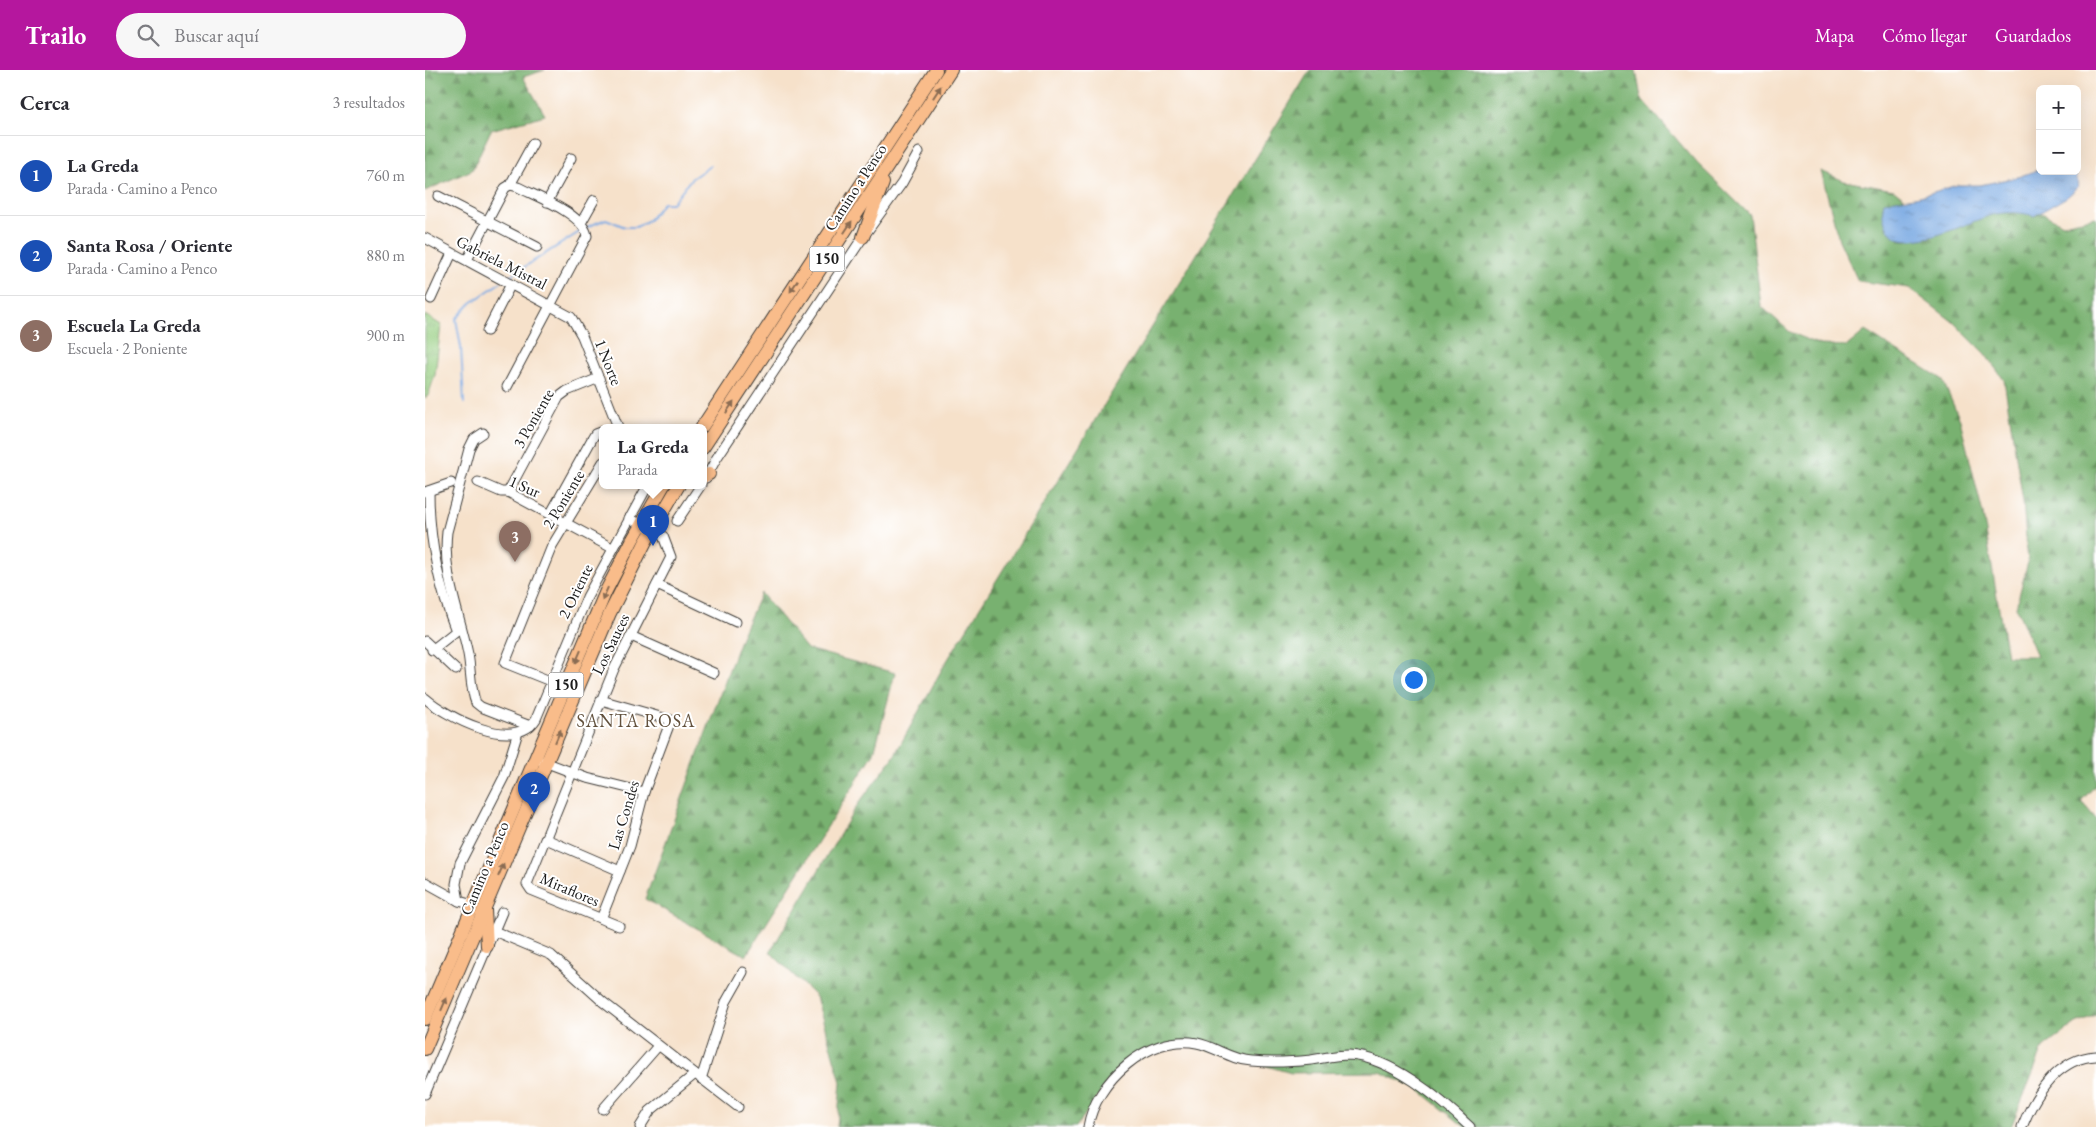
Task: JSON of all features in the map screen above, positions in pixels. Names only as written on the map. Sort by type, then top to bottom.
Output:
[{"type":"highway","name":"Camino a Penco","points":[[703,424],[936,70]]},
{"type":"highway","name":"Camino a Penco","points":[[707,442],[951,70]]},
{"type":"highway","points":[[863,237],[890,164]]},
{"type":"highway","name":"Camino a Penco","points":[[425,1019],[479,906],[541,761],[606,591],[671,489]]},
{"type":"highway","name":"Camino a Penco","points":[[425,1049],[479,906]]},
{"type":"highway","points":[[479,906],[487,946]]},
{"type":"street","points":[[467,260],[505,188],[510,185],[533,143]]},
{"type":"street","points":[[707,475],[863,237],[902,184],[919,152]]},
{"type":"street","points":[[547,202],[571,158]]},
{"type":"street","points":[[507,387],[587,236],[583,226],[547,202],[510,185]]},
{"type":"street","points":[[438,196],[537,248]]},
{"type":"street","points":[[583,226],[594,200]]},
{"type":"street","name":"Gabriela Mistral","points":[[425,238],[565,312]]},
{"type":"street","points":[[431,298],[452,253]]},
{"type":"street","points":[[487,331],[505,281]]},
{"type":"street","name":"1 Norte","points":[[565,312],[574,320],[617,424]]},
{"type":"street","name":"3 Poniente","points":[[508,492],[561,394],[599,378]]},
{"type":"street","points":[[483,433],[474,440],[469,449],[447,532],[446,542],[453,594],[466,643],[476,703],[481,707],[531,726]]},
{"type":"street","name":"2 Poniente","points":[[551,515],[591,439],[599,434]]},
{"type":"street","name":"2 Poniente","points":[[550,681],[505,663],[552,546],[599,469]]},
{"type":"street","name":"1 Sur","points":[[478,482],[501,492],[508,492],[612,548]]},
{"type":"street","points":[[432,650],[456,631],[436,568],[427,491],[451,483]]},
{"type":"street","name":"2 Oriente","points":[[531,726],[587,597],[646,489]]},
{"type":"street","points":[[677,521],[698,489]]},
{"type":"street","points":[[629,518],[647,527]]},
{"type":"street","name":"Los Sauces","points":[[528,887],[545,839],[601,700],[671,557],[665,539],[647,527]]},
{"type":"street","points":[[657,585],[736,622]]},
{"type":"street","points":[[631,636],[714,674]]},
{"type":"street","points":[[425,641],[432,650],[456,670]]},
{"type":"street","points":[[425,698],[450,716],[469,724],[499,731],[518,732],[531,726]]},
{"type":"street","name":"Las Condes","points":[[601,700],[671,720],[644,792],[630,846],[601,919]]},
{"type":"street","points":[[459,901],[456,884],[460,863],[504,777],[518,732]]},
{"type":"street","points":[[541,761],[572,773],[644,792]]},
{"type":"street","points":[[545,839],[620,871]]},
{"type":"street","points":[[425,882],[459,901],[479,906]]},
{"type":"street","name":"Miraflores","points":[[528,887],[531,890],[619,926]]},
{"type":"street","points":[[425,1094],[502,912]]},
{"type":"street","points":[[494,931],[551,955],[595,996],[737,1108]]},
{"type":"street","points":[[640,1127],[650,1111],[698,1076],[726,1002],[743,972]]},
{"type":"street","points":[[1088,1127],[1098,1096],[1117,1072],[1149,1051],[1184,1042],[1203,1044],[1228,1056],[1248,1061],[1286,1062],[1341,1056],[1369,1059],[1389,1067],[1428,1091],[1471,1127]]},
{"type":"street","points":[[603,1109],[658,1046]]},
{"type":"street","points":[[2022,1127],[2032,1105],[2054,1075],[2080,1060],[2096,1056]]},
{"type":"green space","points":[[425,70],[545,70],[523,77],[545,115],[491,130],[472,170],[425,191]]},
{"type":"green space","points":[[1310,70],[1636,70],[1641,98],[1697,163],[1750,215],[1761,306],[1790,332],[1820,345],[1847,346],[1865,331],[1942,379],[1960,420],[1983,514],[2007,656],[2037,656],[2016,607],[2028,562],[2023,501],[2004,380],[1985,354],[1952,321],[1909,288],[1858,281],[1839,240],[1821,171],[1844,181],[1894,190],[1917,208],[2005,194],[2063,224],[2096,217],[2096,785],[2081,801],[2096,819],[2096,1015],[2076,1023],[2043,1048],[2011,1127],[1465,1127],[1419,1090],[1380,1072],[1291,1073],[1186,1043],[1165,1045],[1128,1065],[1107,1084],[1076,1127],[837,1127],[841,1082],[816,997],[770,952],[858,804],[893,758],[942,669]]},
{"type":"green space","points":[[425,315],[441,325],[435,375],[428,396],[425,398]]},
{"type":"green space","points":[[761,593],[807,649],[895,673],[874,753],[746,956],[645,899],[741,637]]},
{"type":"water","points":[[2036,170],[2036,175],[2076,175],[2078,187],[2067,197],[2034,216],[2015,213],[1996,214],[1938,235],[1921,239],[1906,240],[1895,236],[1887,227],[1884,218],[1884,202],[1920,196],[1957,185],[1980,185],[2018,177]]},
{"type":"waterway","points":[[587,227],[606,219],[625,227],[636,227],[649,220],[663,203],[672,203],[691,179],[710,166]]},
{"type":"waterway","points":[[507,278],[581,231]]},
{"type":"waterway","points":[[464,403],[461,347],[456,319],[471,303],[501,282]]},
{"type":"place","name":"La Greda","points":[[653,546]]},
{"type":"place","name":"Escuela La Greda","points":[[515,562]]},
{"type":"place","name":"Santa Rosa / Oriente","points":[[534,813]]},
{"type":"district","name":"SANTA ROSA","points":[[636,721]]}]
